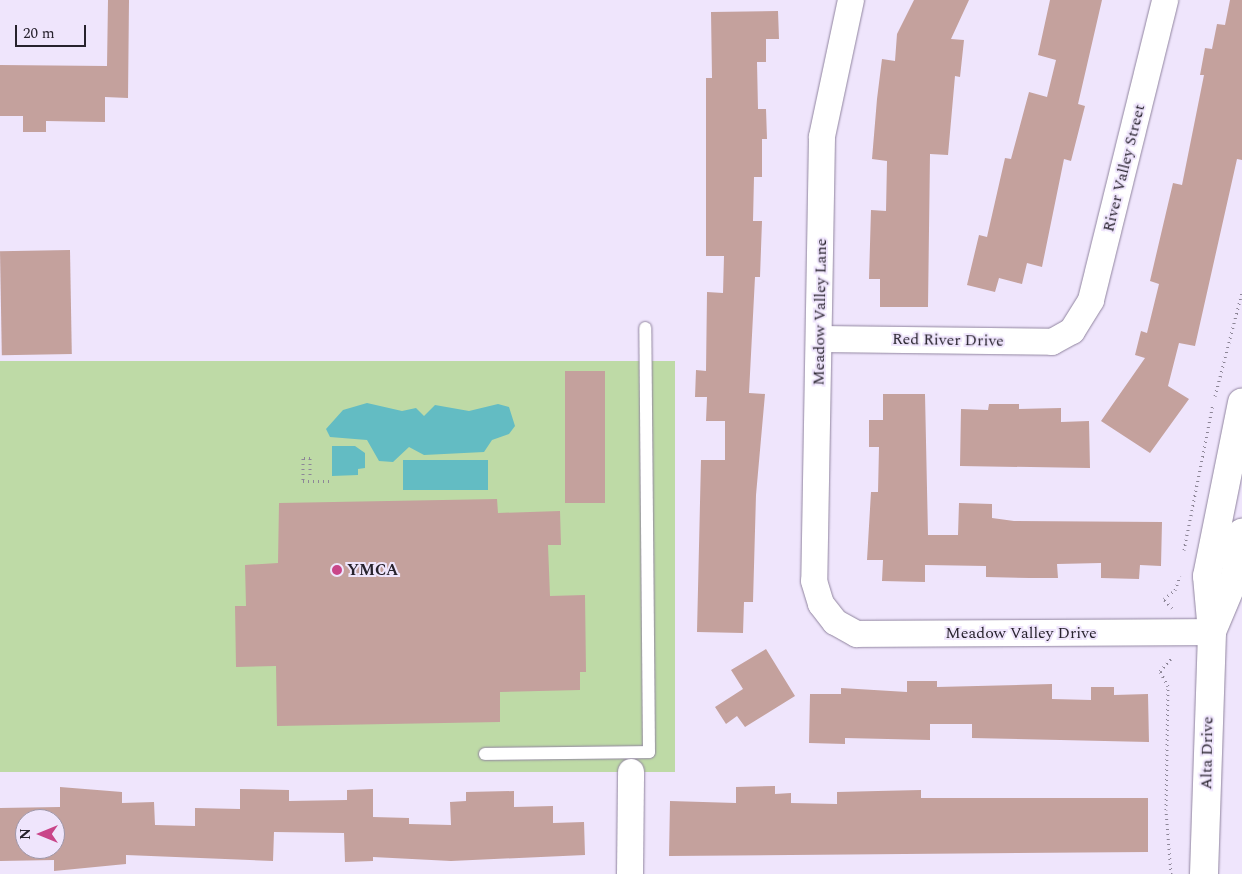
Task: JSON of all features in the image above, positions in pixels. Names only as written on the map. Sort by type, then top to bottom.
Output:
[{"type":"main road","name":"Alta Drive","points":[[1204,874],[1212,632],[1207,576],[1242,403]]},
{"type":"main road","name":"Alta Drive","points":[[1212,632],[1235,577],[1242,532]]},
{"type":"street","name":"Meadow Valley Lane","points":[[834,622],[821,604],[814,581],[820,339],[822,137],[851,0]]},
{"type":"street","name":"River Valley Street","points":[[1072,331],[1091,300],[1166,0]]},
{"type":"street","name":"Red River Drive","points":[[820,339],[1052,342],[1072,331]]},
{"type":"street","name":"Meadow Valley Drive","points":[[834,622],[857,634],[1212,632]]},
{"type":"street","points":[[630,874],[631,762]]},
{"type":"lane","points":[[485,754],[631,762],[648,752],[645,328]]},
{"type":"path","points":[[310,475],[310,458],[303,458],[303,481],[329,481]]},
{"type":"path","points":[[1160,671],[1168,686],[1166,810],[1171,874]]},
{"type":"shaded area","name":"YMCA","points":[[0,361],[675,361],[675,772],[0,772]]},
{"type":"shaded area","points":[[367,403],[402,411],[416,408],[424,416],[435,405],[469,411],[498,404],[509,407],[515,426],[509,434],[492,440],[484,452],[424,455],[409,447],[393,462],[379,461],[367,440],[330,437],[326,429],[343,410]]},
{"type":"shaded area","points":[[332,446],[355,446],[365,453],[365,468],[358,469],[358,475],[332,476]]},
{"type":"shaded area","points":[[403,460],[488,460],[488,490],[403,490]]},
{"type":"building","points":[[108,0],[129,0],[128,98],[105,97],[105,122],[46,121],[46,132],[23,132],[23,116],[0,116],[0,65],[107,66]]},
{"type":"building","points":[[914,0],[969,0],[951,39],[964,40],[960,77],[955,76],[948,155],[930,154],[928,307],[880,307],[880,279],[869,279],[871,210],[886,211],[887,161],[872,159],[877,99],[882,59],[895,61],[897,34]]},
{"type":"building","points":[[1050,0],[1102,0],[1078,104],[1085,106],[1071,161],[1064,159],[1042,267],[1027,263],[1022,284],[999,278],[995,292],[967,285],[979,235],[987,237],[1005,158],[1011,159],[1029,92],[1047,97],[1056,60],[1038,55]]},
{"type":"building","points":[[1230,0],[1242,0],[1242,160],[1237,159],[1195,346],[1179,343],[1168,386],[1189,399],[1150,453],[1101,421],[1145,358],[1135,355],[1141,331],[1147,333],[1159,284],[1150,281],[1173,183],[1182,185],[1204,75],[1200,75],[1205,48],[1212,49],[1217,24],[1225,25]]},
{"type":"building","points":[[778,11],[779,39],[766,39],[766,62],[757,62],[758,109],[766,109],[767,139],[762,139],[762,177],[754,177],[753,221],[762,221],[760,277],[755,277],[749,393],[765,394],[756,495],[753,602],[744,602],[743,633],[697,632],[701,460],[725,460],[725,421],[706,421],[707,397],[695,397],[696,370],[706,371],[707,292],[723,293],[724,256],[706,256],[706,78],[712,78],[711,12]]},
{"type":"building","points":[[70,250],[72,354],[2,355],[0,251]]},
{"type":"building","points":[[565,371],[605,371],[605,503],[565,503]]},
{"type":"building","points":[[883,394],[925,394],[928,535],[958,535],[959,503],[992,504],[992,518],[1014,521],[1162,522],[1161,566],[1140,565],[1139,579],[1101,578],[1101,563],[1057,564],[1058,578],[986,577],[986,566],[925,565],[925,582],[882,581],[883,560],[867,560],[871,492],[878,492],[879,447],[869,447],[869,420],[883,420]]},
{"type":"building","points":[[989,404],[1019,404],[1019,409],[1061,408],[1061,422],[1089,421],[1090,468],[960,466],[961,409],[988,410]]},
{"type":"building","name":"YMCA","points":[[497,499],[498,513],[560,511],[561,545],[548,545],[550,596],[585,595],[586,672],[580,672],[580,690],[500,692],[500,722],[277,726],[276,666],[236,667],[235,606],[246,606],[245,565],[278,563],[279,503]]},
{"type":"building","points":[[766,649],[795,696],[745,727],[737,716],[726,724],[715,707],[743,689],[731,670]]},
{"type":"building","points":[[907,681],[937,681],[937,687],[1052,684],[1052,699],[1091,700],[1091,687],[1114,687],[1114,695],[1148,694],[1149,742],[972,738],[972,724],[930,724],[930,740],[845,738],[845,744],[809,743],[810,694],[841,694],[841,688],[907,692]]},
{"type":"building","points":[[775,786],[775,794],[791,793],[791,803],[837,804],[837,792],[921,790],[921,798],[1148,798],[1148,852],[669,856],[670,801],[736,803],[736,787]]},
{"type":"building","points":[[60,787],[122,792],[122,803],[154,802],[155,825],[195,826],[195,808],[240,809],[240,789],[289,790],[289,801],[347,800],[347,790],[373,789],[373,817],[409,818],[409,824],[451,825],[450,802],[466,801],[466,792],[514,791],[514,807],[553,806],[553,823],[584,822],[585,855],[451,861],[373,857],[373,861],[345,862],[344,833],[274,832],[273,861],[126,855],[126,864],[54,871],[54,860],[0,861],[0,808],[60,807]]},
{"type":"place","name":"YMCA","points":[[337,570]]}]
